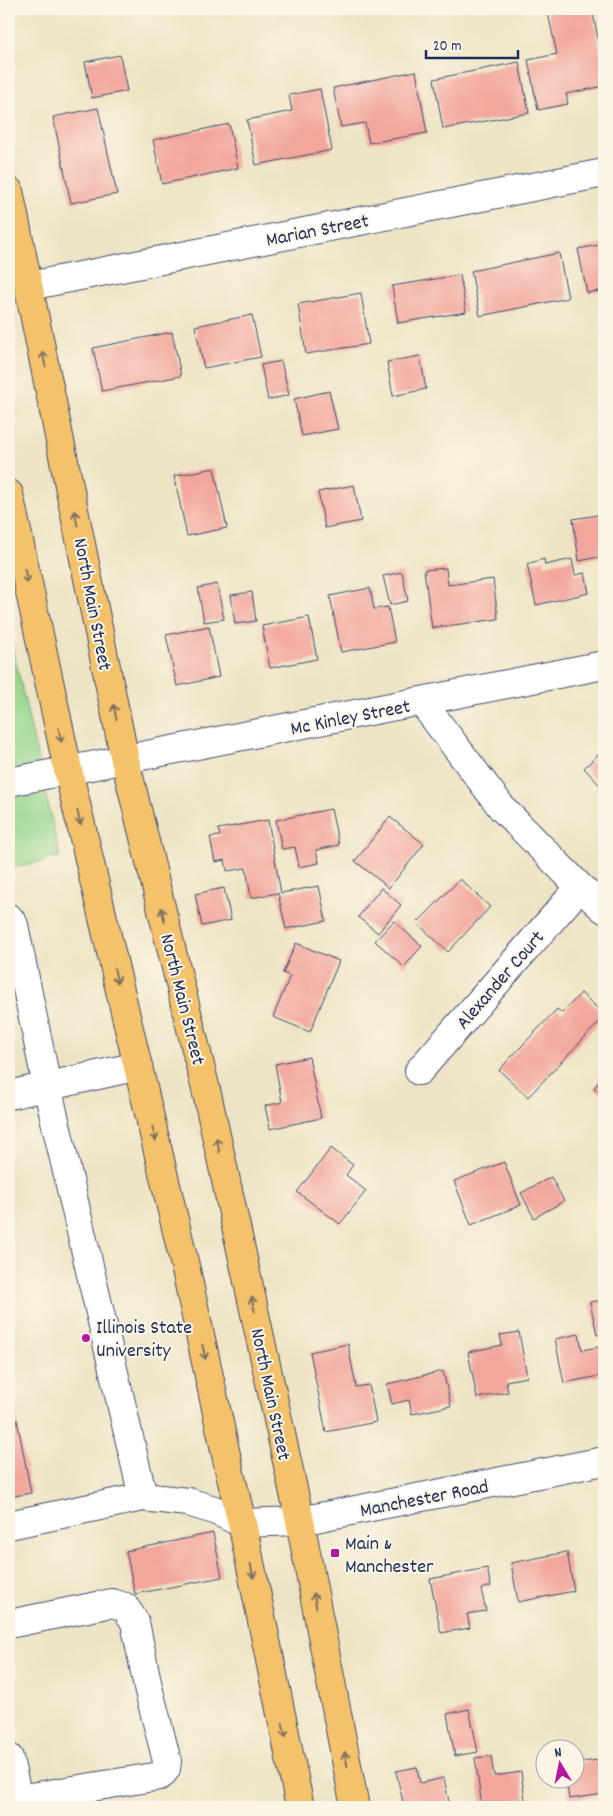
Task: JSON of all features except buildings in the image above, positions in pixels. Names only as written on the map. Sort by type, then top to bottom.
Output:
[{"type":"main road","name":"North Main Street","points":[[9,191],[125,760],[208,1098],[300,1521],[355,1807]]},
{"type":"main road","points":[[9,494],[68,770],[186,1270],[242,1523],[300,1807]]},
{"type":"street","name":"Marian Street","points":[[29,286],[604,173]]},
{"type":"street","name":"Mc Kinley Street","points":[[9,782],[604,665]]},
{"type":"street","points":[[422,702],[502,808],[604,909]]},
{"type":"street","name":"Alexander Court","points":[[419,1070],[580,887]]},
{"type":"street","points":[[9,918],[14,924],[47,1086],[143,1497]]},
{"type":"street","points":[[9,1095],[138,1066]]},
{"type":"street","name":"Manchester Road","points":[[242,1523],[300,1521],[604,1461]]},
{"type":"street","points":[[9,1525],[143,1497],[188,1502],[214,1510],[242,1523]]},
{"type":"street","points":[[9,1624],[112,1603],[125,1607],[135,1622],[166,1761],[166,1769],[160,1776],[18,1803],[9,1758]]},
{"type":"green space","points":[[9,631],[60,857],[9,869]]},
{"type":"place","name":"Illinois State University","points":[[86,1338]]},
{"type":"place","name":"Main & Manchester","points":[[335,1553]]}]
